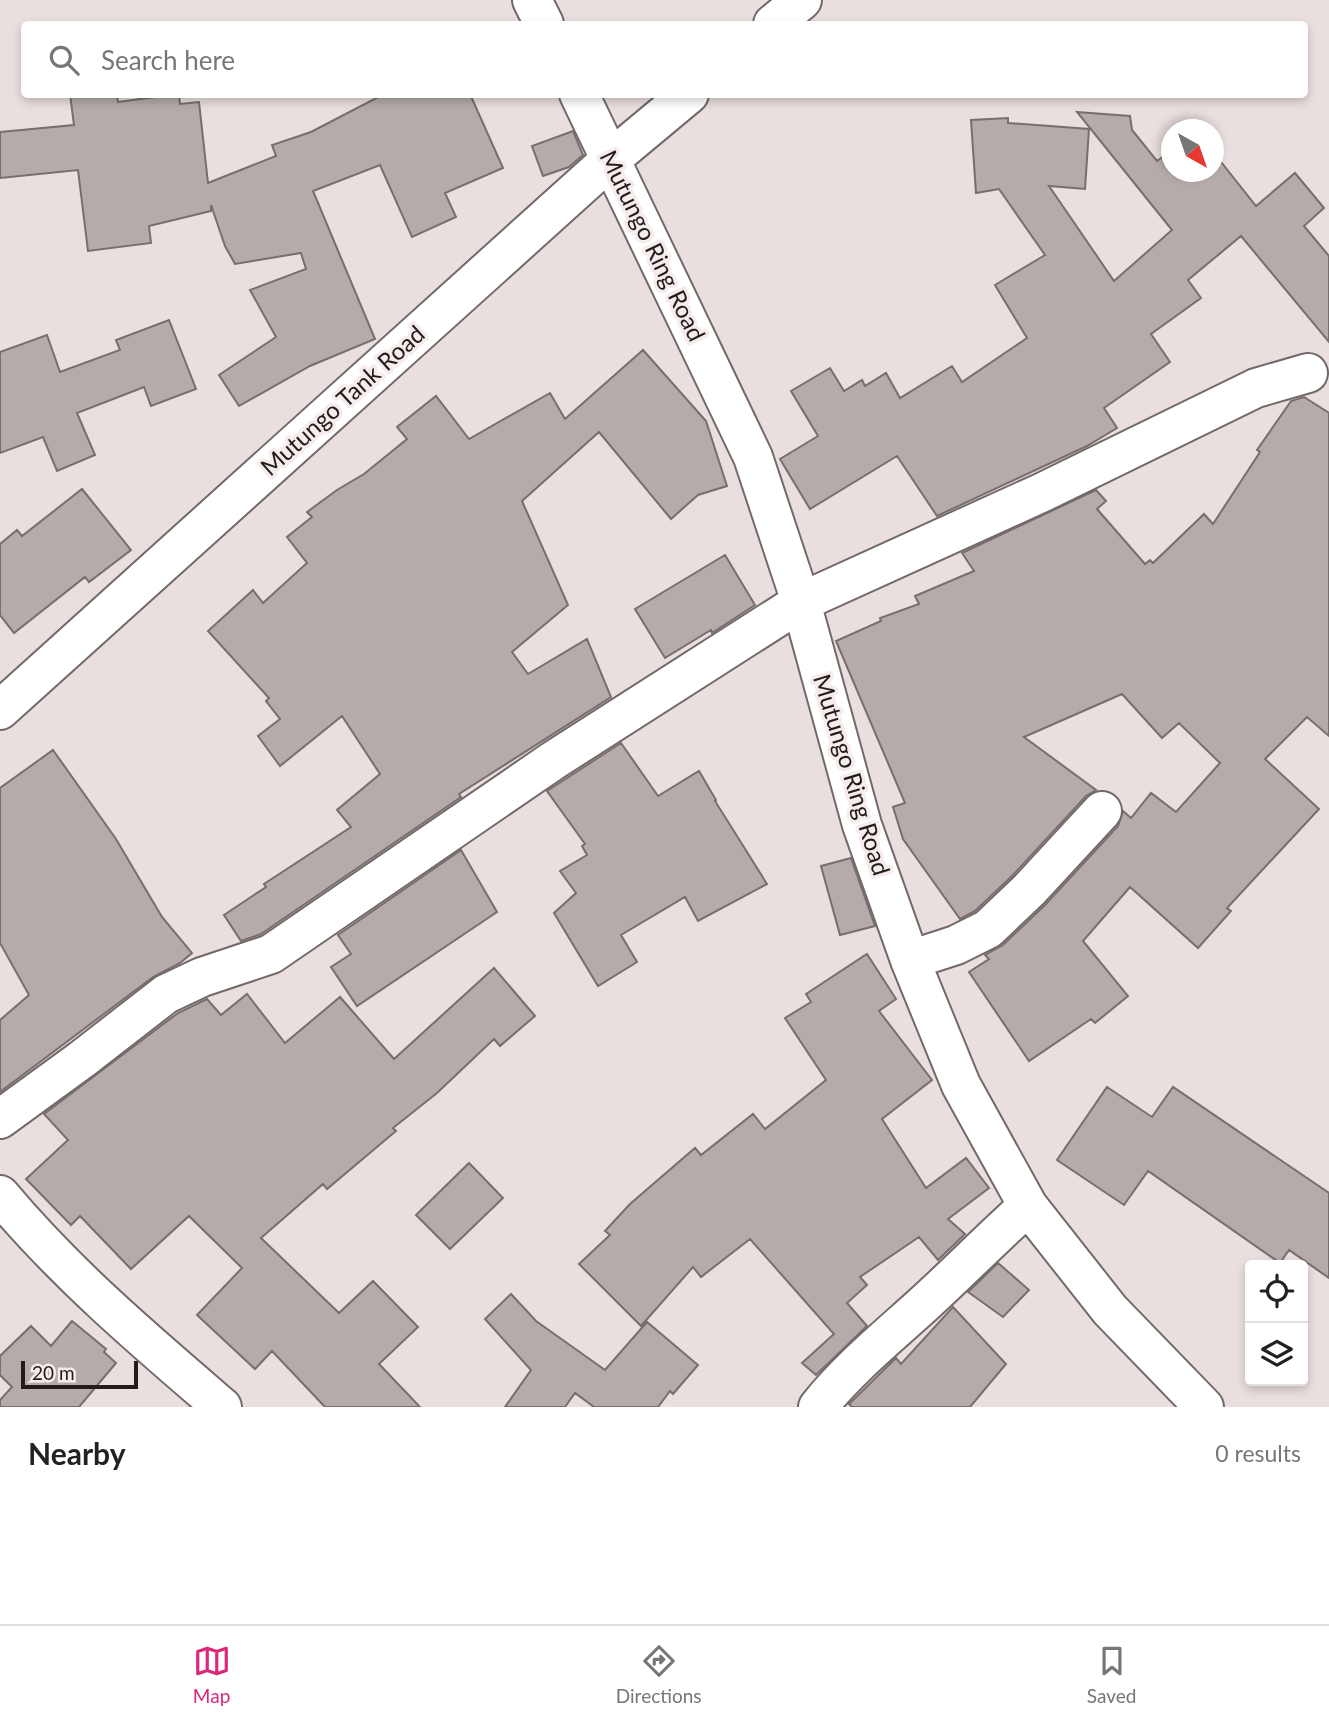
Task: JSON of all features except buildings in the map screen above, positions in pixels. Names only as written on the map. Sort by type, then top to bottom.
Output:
[{"type":"street","points":[[532,0],[542,21]]},
{"type":"street","points":[[777,21],[802,0]]},
{"type":"street","name":"Mutungo Ring Road","points":[[581,98],[753,457],[801,602],[862,825],[910,960],[961,1085],[1028,1206],[1110,1310],[1204,1407]]},
{"type":"street","name":"Mutungo Tank Road","points":[[0,710],[611,159],[683,98]]},
{"type":"street","points":[[0,1119],[166,994],[202,977],[271,954],[554,760],[801,602],[1041,493],[1256,388],[1308,373]]},
{"type":"street","points":[[910,960],[956,945],[988,929],[1029,890],[1102,811]]},
{"type":"street","points":[[0,1195],[25,1225],[112,1311],[222,1407]]},
{"type":"street","points":[[818,1407],[856,1367],[1028,1206]]}]
